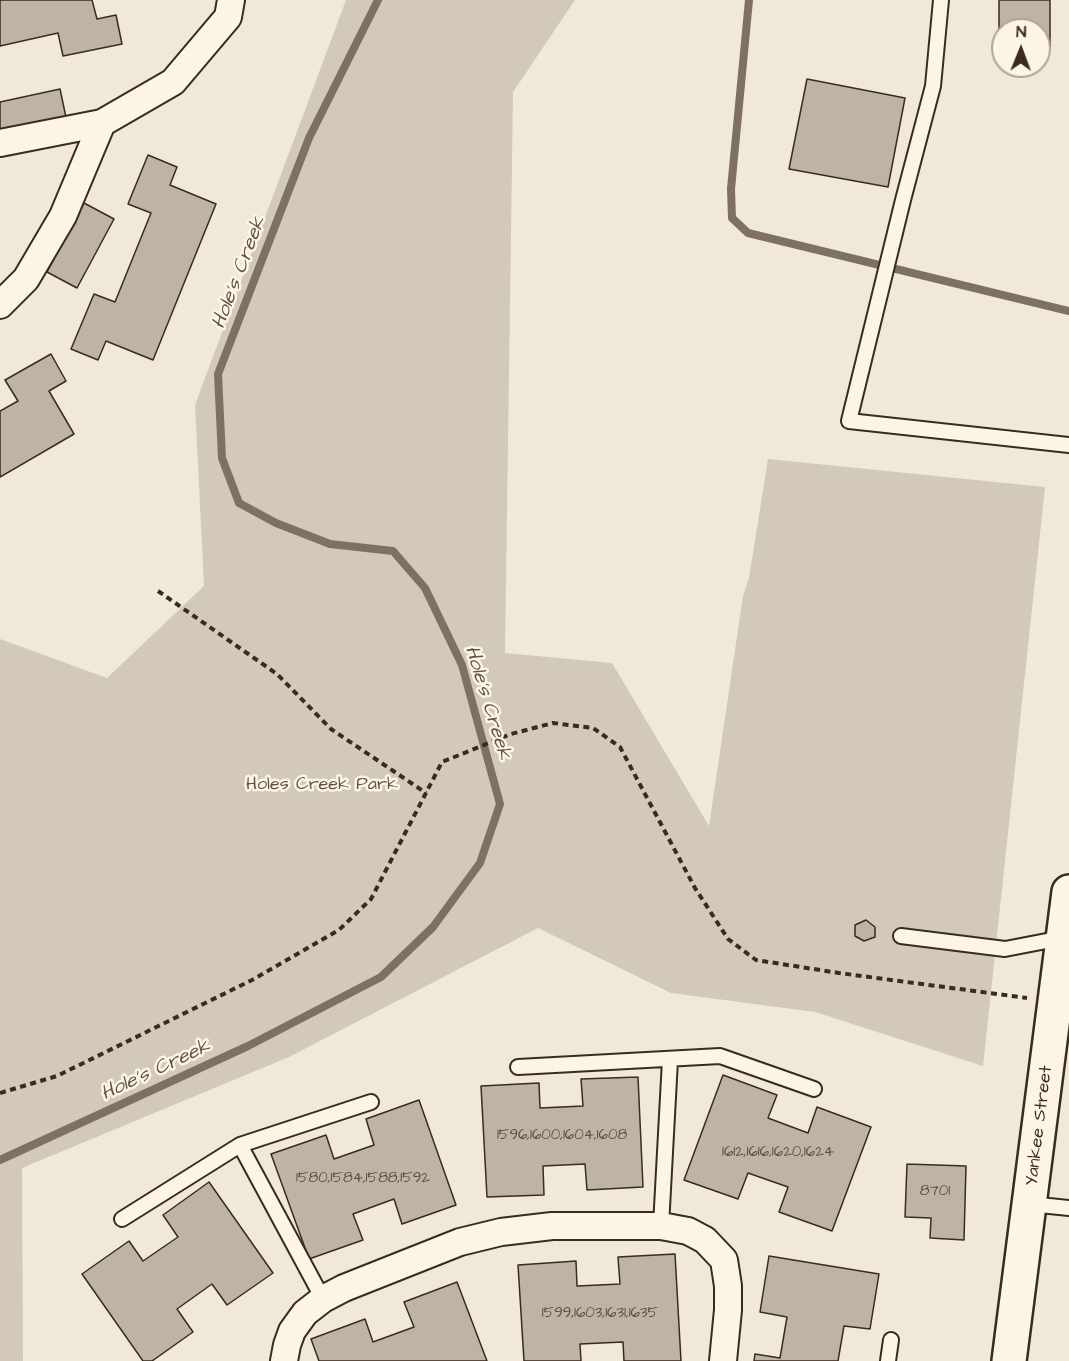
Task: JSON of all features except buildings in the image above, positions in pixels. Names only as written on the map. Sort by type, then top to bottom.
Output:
[{"type":"street","points":[[0,143],[102,123],[173,82],[228,17],[231,0]]},
{"type":"street","points":[[0,305],[26,279],[63,216],[102,123]]},
{"type":"street","name":"Yankee Street","points":[[1009,1361],[1055,1002],[1066,938],[1069,892]]},
{"type":"street","points":[[284,1361],[286,1345],[292,1331],[305,1313],[322,1299],[460,1242],[501,1232],[552,1226],[661,1226],[688,1231],[705,1240],[724,1260],[729,1286],[723,1361]]},
{"type":"lane","points":[[941,0],[933,86],[849,421],[1069,445]]},
{"type":"lane","points":[[901,936],[1005,948],[1066,938]]},
{"type":"lane","points":[[518,1067],[720,1056],[814,1089]]},
{"type":"lane","points":[[661,1226],[670,1060]]},
{"type":"lane","points":[[122,1219],[240,1145],[371,1102]]},
{"type":"lane","points":[[240,1145],[322,1299]]},
{"type":"lane","points":[[1030,1204],[1069,1208]]},
{"type":"lane","points":[[888,1361],[891,1340]]},
{"type":"path","points":[[158,591],[277,674],[331,729],[426,793]]},
{"type":"path","points":[[0,1093],[57,1076],[252,980],[339,930],[370,899],[442,762],[511,734],[553,723],[593,728],[620,747],[706,905],[728,939],[756,960],[839,974],[1055,1002]]},
{"type":"green space","name":"Holes Creek Park","points":[[346,0],[575,0],[513,92],[505,653],[612,663],[709,826],[743,596],[749,578],[768,459],[1045,487],[983,1066],[815,1012],[671,993],[538,928],[289,1057],[22,1168],[23,1361],[0,1361],[0,639],[107,678],[204,586],[195,405]]},
{"type":"waterway","name":"Hole's Creek","points":[[0,1160],[248,1046],[381,977],[433,927],[480,863],[500,804],[462,665],[425,588],[393,551],[330,544],[276,523],[239,503],[222,458],[218,374],[309,138],[378,0]]},
{"type":"waterway","points":[[749,0],[731,189],[732,218],[748,233],[1069,311]]}]
